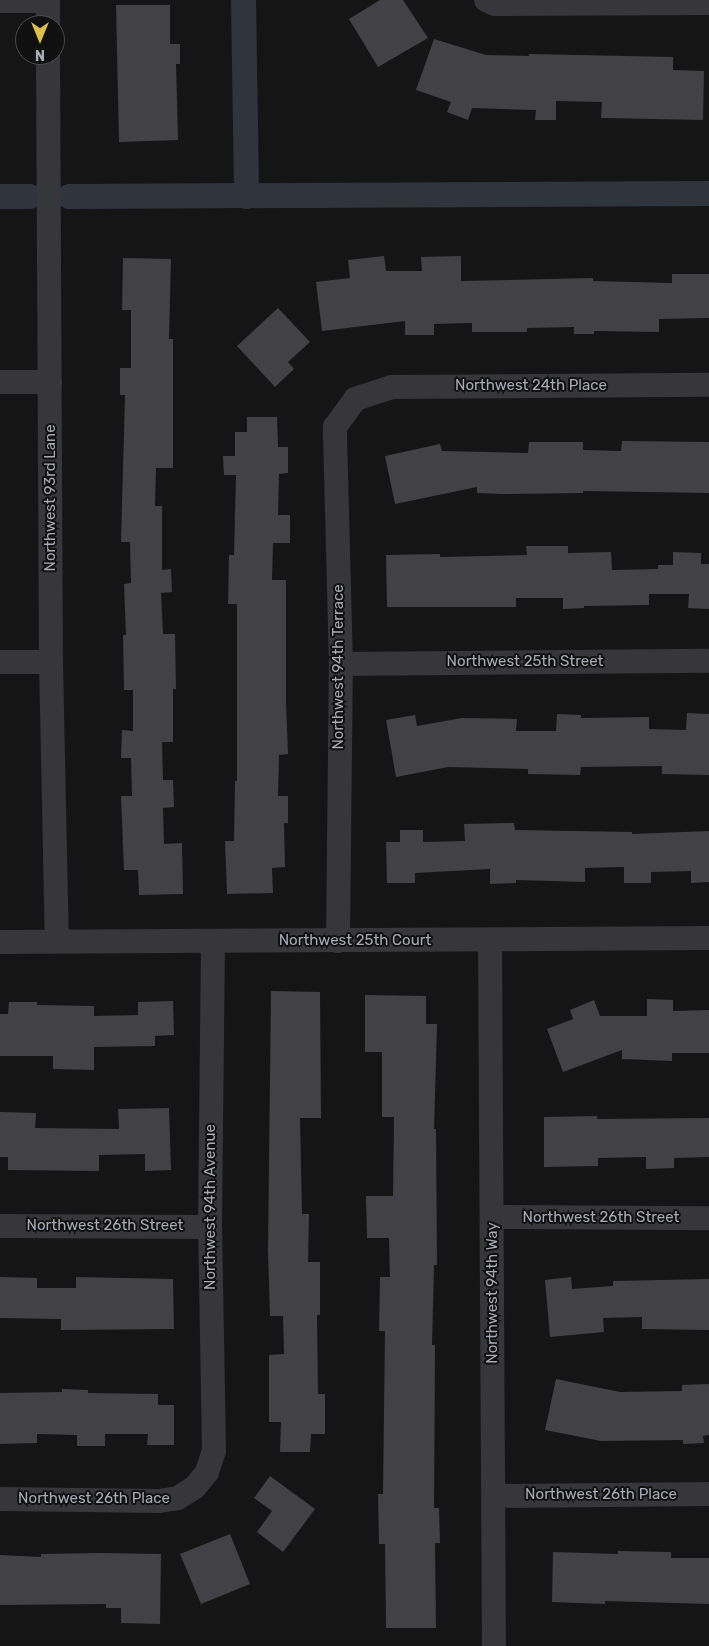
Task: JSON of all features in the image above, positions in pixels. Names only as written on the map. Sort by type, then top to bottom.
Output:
[{"type":"street","points":[[0,1],[48,0],[48,15]]},
{"type":"street","points":[[486,0],[495,4],[709,2]]},
{"type":"street","name":"Northwest 93rd Lane","points":[[48,65],[52,662],[57,941]]},
{"type":"street","points":[[0,382],[50,382]]},
{"type":"street","name":"Northwest 24th Place","points":[[354,399],[391,387],[709,385]]},
{"type":"street","name":"Northwest 94th Terrace","points":[[338,941],[341,664],[335,427],[354,399]]},
{"type":"street","name":"Northwest 25th Street","points":[[341,664],[709,661]]},
{"type":"street","points":[[0,662],[52,662]]},
{"type":"street","name":"Northwest 25th Court","points":[[0,942],[709,938]]},
{"type":"street","name":"Northwest 94th Way","points":[[490,940],[494,1646]]},
{"type":"street","name":"Northwest 94th Avenue","points":[[207,1472],[214,1451],[210,1227],[213,941]]},
{"type":"street","name":"Northwest 26th Street","points":[[492,1217],[709,1218]]},
{"type":"street","name":"Northwest 26th Street","points":[[0,1226],[210,1227]]},
{"type":"street","name":"Northwest 26th Place","points":[[0,1499],[169,1500],[178,1498],[195,1487],[207,1472]]},
{"type":"street","name":"Northwest 26th Place","points":[[494,1496],[709,1494]]},
{"type":"building","points":[[380,0],[403,0],[428,38],[378,67],[349,19]]},
{"type":"building","points":[[116,5],[170,5],[170,44],[180,44],[180,64],[176,64],[178,140],[119,142]]},
{"type":"building","points":[[434,39],[486,55],[673,57],[673,70],[704,71],[703,120],[601,118],[602,102],[556,101],[556,120],[535,120],[536,110],[472,108],[468,120],[447,112],[451,102],[416,90]]},
{"type":"building","points":[[384,256],[386,271],[422,271],[421,257],[461,256],[461,281],[593,278],[593,281],[672,283],[672,274],[709,274],[709,318],[659,319],[659,332],[594,331],[594,334],[574,334],[574,327],[527,328],[527,332],[472,332],[472,323],[434,324],[434,335],[405,335],[405,321],[322,331],[316,282],[350,278],[348,260]]},
{"type":"building","points":[[123,258],[171,259],[169,339],[173,339],[173,468],[156,468],[155,506],[162,506],[162,570],[171,569],[172,592],[161,593],[163,634],[175,634],[176,689],[173,689],[173,742],[162,742],[163,780],[173,780],[174,807],[163,808],[164,844],[182,843],[183,894],[139,895],[138,870],[124,870],[121,796],[132,796],[131,758],[121,758],[122,730],[133,731],[133,690],[124,690],[123,635],[126,635],[124,584],[131,583],[130,542],[121,542],[125,395],[120,395],[120,368],[131,368],[131,310],[122,310]]},
{"type":"building","points":[[278,308],[310,342],[288,362],[294,369],[275,387],[237,346]]},
{"type":"building","points":[[247,417],[277,417],[278,447],[288,447],[288,473],[279,474],[278,515],[290,515],[290,543],[273,543],[272,580],[286,580],[288,754],[279,755],[278,796],[288,796],[288,823],[284,823],[285,867],[272,868],[273,893],[227,894],[225,841],[234,841],[235,781],[237,781],[237,604],[228,604],[229,555],[234,555],[236,475],[224,475],[223,456],[235,456],[235,432],[247,432]]},
{"type":"building","points":[[622,441],[709,442],[709,493],[583,491],[583,493],[503,494],[477,493],[477,487],[395,504],[385,456],[440,444],[442,451],[528,453],[529,442],[583,442],[583,450],[621,451]]},
{"type":"building","points":[[526,546],[568,546],[568,553],[611,552],[612,570],[658,569],[658,565],[673,565],[673,552],[701,553],[701,564],[709,564],[709,609],[688,608],[689,594],[649,594],[649,605],[584,606],[584,608],[563,609],[563,598],[516,598],[516,607],[387,607],[386,555],[440,554],[440,557],[527,555]]},
{"type":"building","points":[[687,713],[709,714],[709,775],[662,774],[662,766],[581,767],[580,775],[528,774],[528,769],[448,767],[396,777],[386,720],[415,715],[417,726],[462,718],[517,719],[516,731],[556,731],[557,714],[581,715],[581,718],[649,717],[649,729],[686,730]]},
{"type":"building","points":[[514,823],[515,830],[632,832],[632,834],[709,831],[709,882],[691,883],[691,871],[651,872],[651,883],[624,883],[624,867],[585,868],[585,882],[516,880],[516,883],[490,884],[490,869],[415,873],[415,883],[387,883],[386,842],[400,842],[400,830],[423,830],[423,842],[465,841],[464,824]]},
{"type":"building","points":[[271,991],[320,992],[321,1118],[300,1118],[302,1214],[309,1214],[308,1262],[320,1262],[320,1315],[317,1315],[318,1394],[325,1394],[325,1434],[311,1434],[310,1452],[280,1452],[281,1422],[269,1422],[269,1355],[284,1354],[283,1316],[270,1316],[268,1251]]},
{"type":"building","points":[[365,995],[426,996],[426,1024],[437,1024],[434,1129],[436,1129],[437,1265],[434,1265],[432,1345],[435,1345],[434,1508],[439,1508],[440,1543],[435,1543],[436,1628],[386,1628],[385,1544],[379,1544],[378,1494],[383,1494],[385,1331],[379,1331],[380,1277],[390,1277],[389,1238],[367,1238],[366,1196],[393,1196],[394,1117],[382,1117],[382,1052],[365,1052]]},
{"type":"building","points":[[647,999],[673,1000],[673,1011],[709,1010],[709,1053],[672,1053],[672,1061],[622,1059],[622,1050],[563,1072],[547,1029],[573,1019],[570,1010],[594,1000],[600,1016],[647,1016]]},
{"type":"building","points":[[173,1001],[174,1035],[155,1036],[155,1046],[94,1047],[94,1070],[53,1069],[53,1056],[0,1056],[0,1014],[8,1014],[9,1002],[37,1002],[37,1005],[94,1006],[94,1016],[138,1015],[138,1002]]},
{"type":"building","points":[[169,1108],[171,1170],[145,1171],[145,1154],[99,1155],[99,1171],[8,1170],[8,1157],[0,1157],[0,1112],[36,1113],[35,1128],[119,1129],[118,1109]]},
{"type":"building","points":[[597,1116],[597,1119],[709,1118],[709,1157],[674,1158],[674,1168],[646,1169],[646,1157],[598,1158],[598,1166],[544,1167],[544,1117]]},
{"type":"building","points":[[0,1277],[37,1278],[37,1288],[76,1288],[76,1277],[173,1279],[174,1329],[61,1330],[61,1319],[0,1318]]},
{"type":"building","points":[[571,1277],[572,1289],[613,1286],[613,1281],[709,1279],[709,1330],[642,1329],[642,1317],[603,1318],[604,1332],[550,1337],[545,1280]]},
{"type":"building","points":[[556,1379],[620,1392],[682,1391],[682,1385],[709,1384],[709,1435],[703,1436],[704,1443],[683,1444],[683,1440],[601,1441],[545,1430]]},
{"type":"building","points":[[62,1389],[88,1390],[88,1393],[158,1394],[158,1405],[174,1405],[174,1445],[147,1445],[148,1434],[105,1434],[105,1446],[77,1446],[77,1435],[37,1434],[37,1443],[0,1444],[0,1393],[62,1392]]},
{"type":"building","points":[[270,1476],[315,1509],[283,1552],[257,1532],[272,1511],[254,1498]]},
{"type":"building","points":[[230,1534],[250,1584],[201,1604],[180,1554]]},
{"type":"building","points":[[618,1551],[671,1552],[671,1558],[709,1558],[709,1604],[605,1601],[605,1604],[552,1602],[553,1552],[618,1554]]},
{"type":"building","points":[[41,1554],[161,1554],[160,1624],[121,1623],[121,1608],[106,1608],[106,1604],[0,1605],[0,1555],[41,1557]]},
{"type":"waterway","points":[[243,0],[246,196]]},
{"type":"waterway","points":[[69,196],[709,193]]},
{"type":"waterway","points":[[0,196],[29,196]]}]
